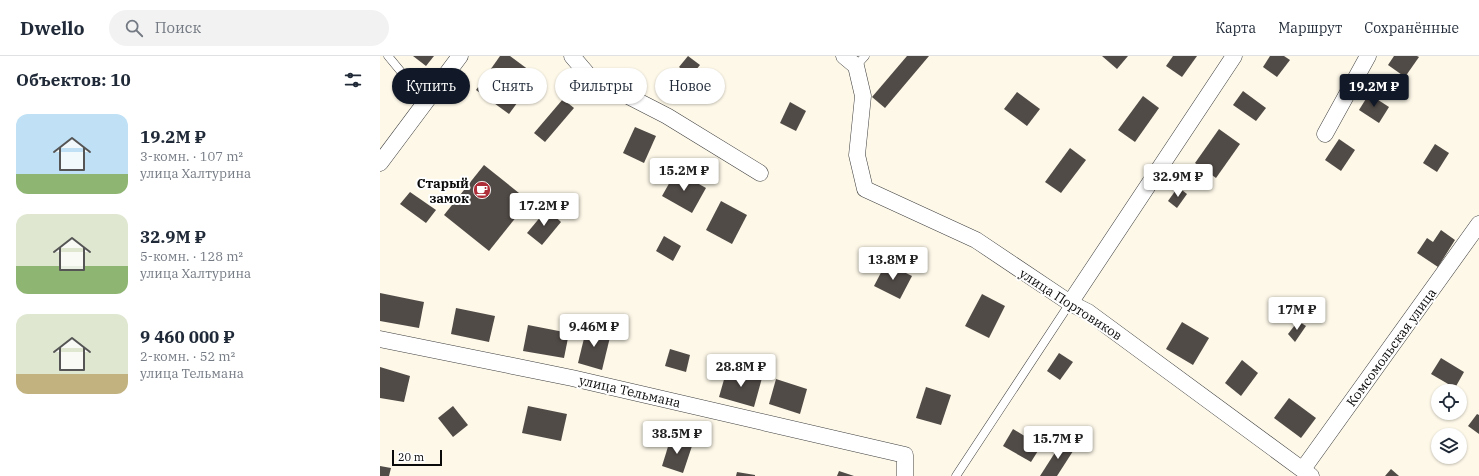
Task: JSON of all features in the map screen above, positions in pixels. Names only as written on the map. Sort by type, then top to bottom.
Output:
[{"type":"street","points":[[451,68],[460,56]]},
{"type":"street","points":[[572,56],[589,76],[667,116],[760,174]]},
{"type":"street","points":[[1070,304],[1234,56]]},
{"type":"street","points":[[1325,134],[1368,56]]},
{"type":"street","name":"улица Портовиков","points":[[855,59],[863,96],[857,155],[866,189],[976,240],[1070,304],[1088,312],[1307,473]]},
{"type":"street","points":[[380,163],[424,104]]},
{"type":"street","name":"Комсомольская улица","points":[[1307,473],[1479,224]]},
{"type":"street","name":"улица Тельмана","points":[[380,339],[572,378],[905,455],[905,476]]},
{"type":"lane","points":[[388,56],[398,68]]},
{"type":"lane","points":[[956,476],[1070,304]]},
{"type":"building","points":[[413,56],[434,56],[426,66]]},
{"type":"building","points":[[500,56],[510,56],[526,68],[492,68]]},
{"type":"building","points":[[688,56],[700,65],[698,68],[679,67]]},
{"type":"building","points":[[907,56],[929,56],[885,108],[872,97]]},
{"type":"building","points":[[1102,56],[1128,56],[1117,69]]},
{"type":"building","points":[[1173,56],[1197,56],[1182,77],[1166,66]]},
{"type":"building","points":[[1270,56],[1284,56],[1290,60],[1277,77],[1263,67]]},
{"type":"building","points":[[1394,56],[1419,57],[1405,77],[1388,65]]},
{"type":"building","points":[[1243,91],[1266,108],[1256,121],[1233,105]]},
{"type":"building","points":[[1017,92],[1040,109],[1027,126],[1004,109]]},
{"type":"building","points":[[1369,94],[1389,107],[1379,123],[1359,110]]},
{"type":"building","points":[[1143,96],[1159,108],[1135,142],[1118,130]]},
{"type":"building","points":[[790,102],[806,111],[796,131],[780,123]]},
{"type":"building","points":[[495,104],[516,104],[509,114]]},
{"type":"building","points":[[559,104],[569,104],[574,108],[545,142],[534,133]]},
{"type":"building","points":[[635,127],[656,136],[644,163],[623,153]]},
{"type":"building","points":[[1219,129],[1240,144],[1216,178],[1195,163]]},
{"type":"building","points":[[1339,139],[1355,150],[1341,171],[1325,160]]},
{"type":"building","points":[[1435,144],[1449,153],[1437,172],[1423,163]]},
{"type":"building","points":[[1070,148],[1086,160],[1061,193],[1045,182]]},
{"type":"building","points":[[484,165],[529,201],[489,251],[444,215]]},
{"type":"building","points":[[676,171],[706,188],[692,213],[662,196]]},
{"type":"building","points":[[1178,187],[1187,194],[1177,208],[1168,201]]},
{"type":"building","points":[[410,192],[436,210],[426,223],[400,204]]},
{"type":"building","points":[[721,201],[747,215],[732,244],[706,230]]},
{"type":"building","points":[[547,209],[561,222],[542,245],[527,233]]},
{"type":"building","points":[[1441,230],[1455,240],[1438,267],[1417,253],[1427,238],[1433,242]]},
{"type":"building","points":[[664,236],[681,246],[673,261],[656,251]]},
{"type":"building","points":[[886,263],[912,276],[900,299],[874,286]]},
{"type":"building","points":[[380,293],[424,302],[419,328],[380,321]]},
{"type":"building","points":[[982,294],[1005,306],[989,338],[965,326]]},
{"type":"building","points":[[456,308],[495,316],[489,342],[451,334]]},
{"type":"building","points":[[1298,321],[1306,326],[1295,342],[1288,334]]},
{"type":"building","points":[[1182,322],[1209,338],[1193,365],[1166,349]]},
{"type":"building","points":[[528,325],[569,333],[564,358],[523,351]]},
{"type":"building","points":[[587,326],[611,333],[602,370],[578,363]]},
{"type":"building","points":[[670,349],[690,355],[686,372],[665,366]]},
{"type":"building","points":[[1059,353],[1073,362],[1060,380],[1047,371]]},
{"type":"building","points":[[1441,358],[1464,372],[1457,384],[1448,384],[1431,374]]},
{"type":"building","points":[[1242,360],[1258,373],[1241,396],[1225,383]]},
{"type":"building","points":[[380,367],[410,376],[404,402],[380,398]]},
{"type":"building","points":[[727,369],[762,378],[754,407],[719,397]]},
{"type":"building","points":[[776,379],[807,389],[800,414],[769,404]]},
{"type":"building","points":[[926,387],[951,395],[941,425],[916,418]]},
{"type":"building","points":[[1289,398],[1316,418],[1301,438],[1274,418]]},
{"type":"building","points":[[453,406],[468,425],[453,437],[438,418]]},
{"type":"building","points":[[528,406],[567,414],[561,441],[522,433]]},
{"type":"building","points":[[1477,414],[1479,415],[1479,434],[1468,426]]},
{"type":"building","points":[[1013,429],[1041,446],[1031,462],[1003,446]]},
{"type":"building","points":[[671,437],[693,443],[683,473],[662,466]]},
{"type":"building","points":[[1063,440],[1075,448],[1057,476],[1040,476]]},
{"type":"building","points":[[380,466],[391,468],[389,476],[380,476]]},
{"type":"building","points":[[1391,469],[1399,476],[1385,476]]},
{"type":"building","points":[[839,471],[854,476],[837,476]]},
{"type":"building","points":[[737,472],[755,475],[755,476],[736,476]]},
{"type":"place","name":"Cтарый замок","points":[[482,190]]}]
